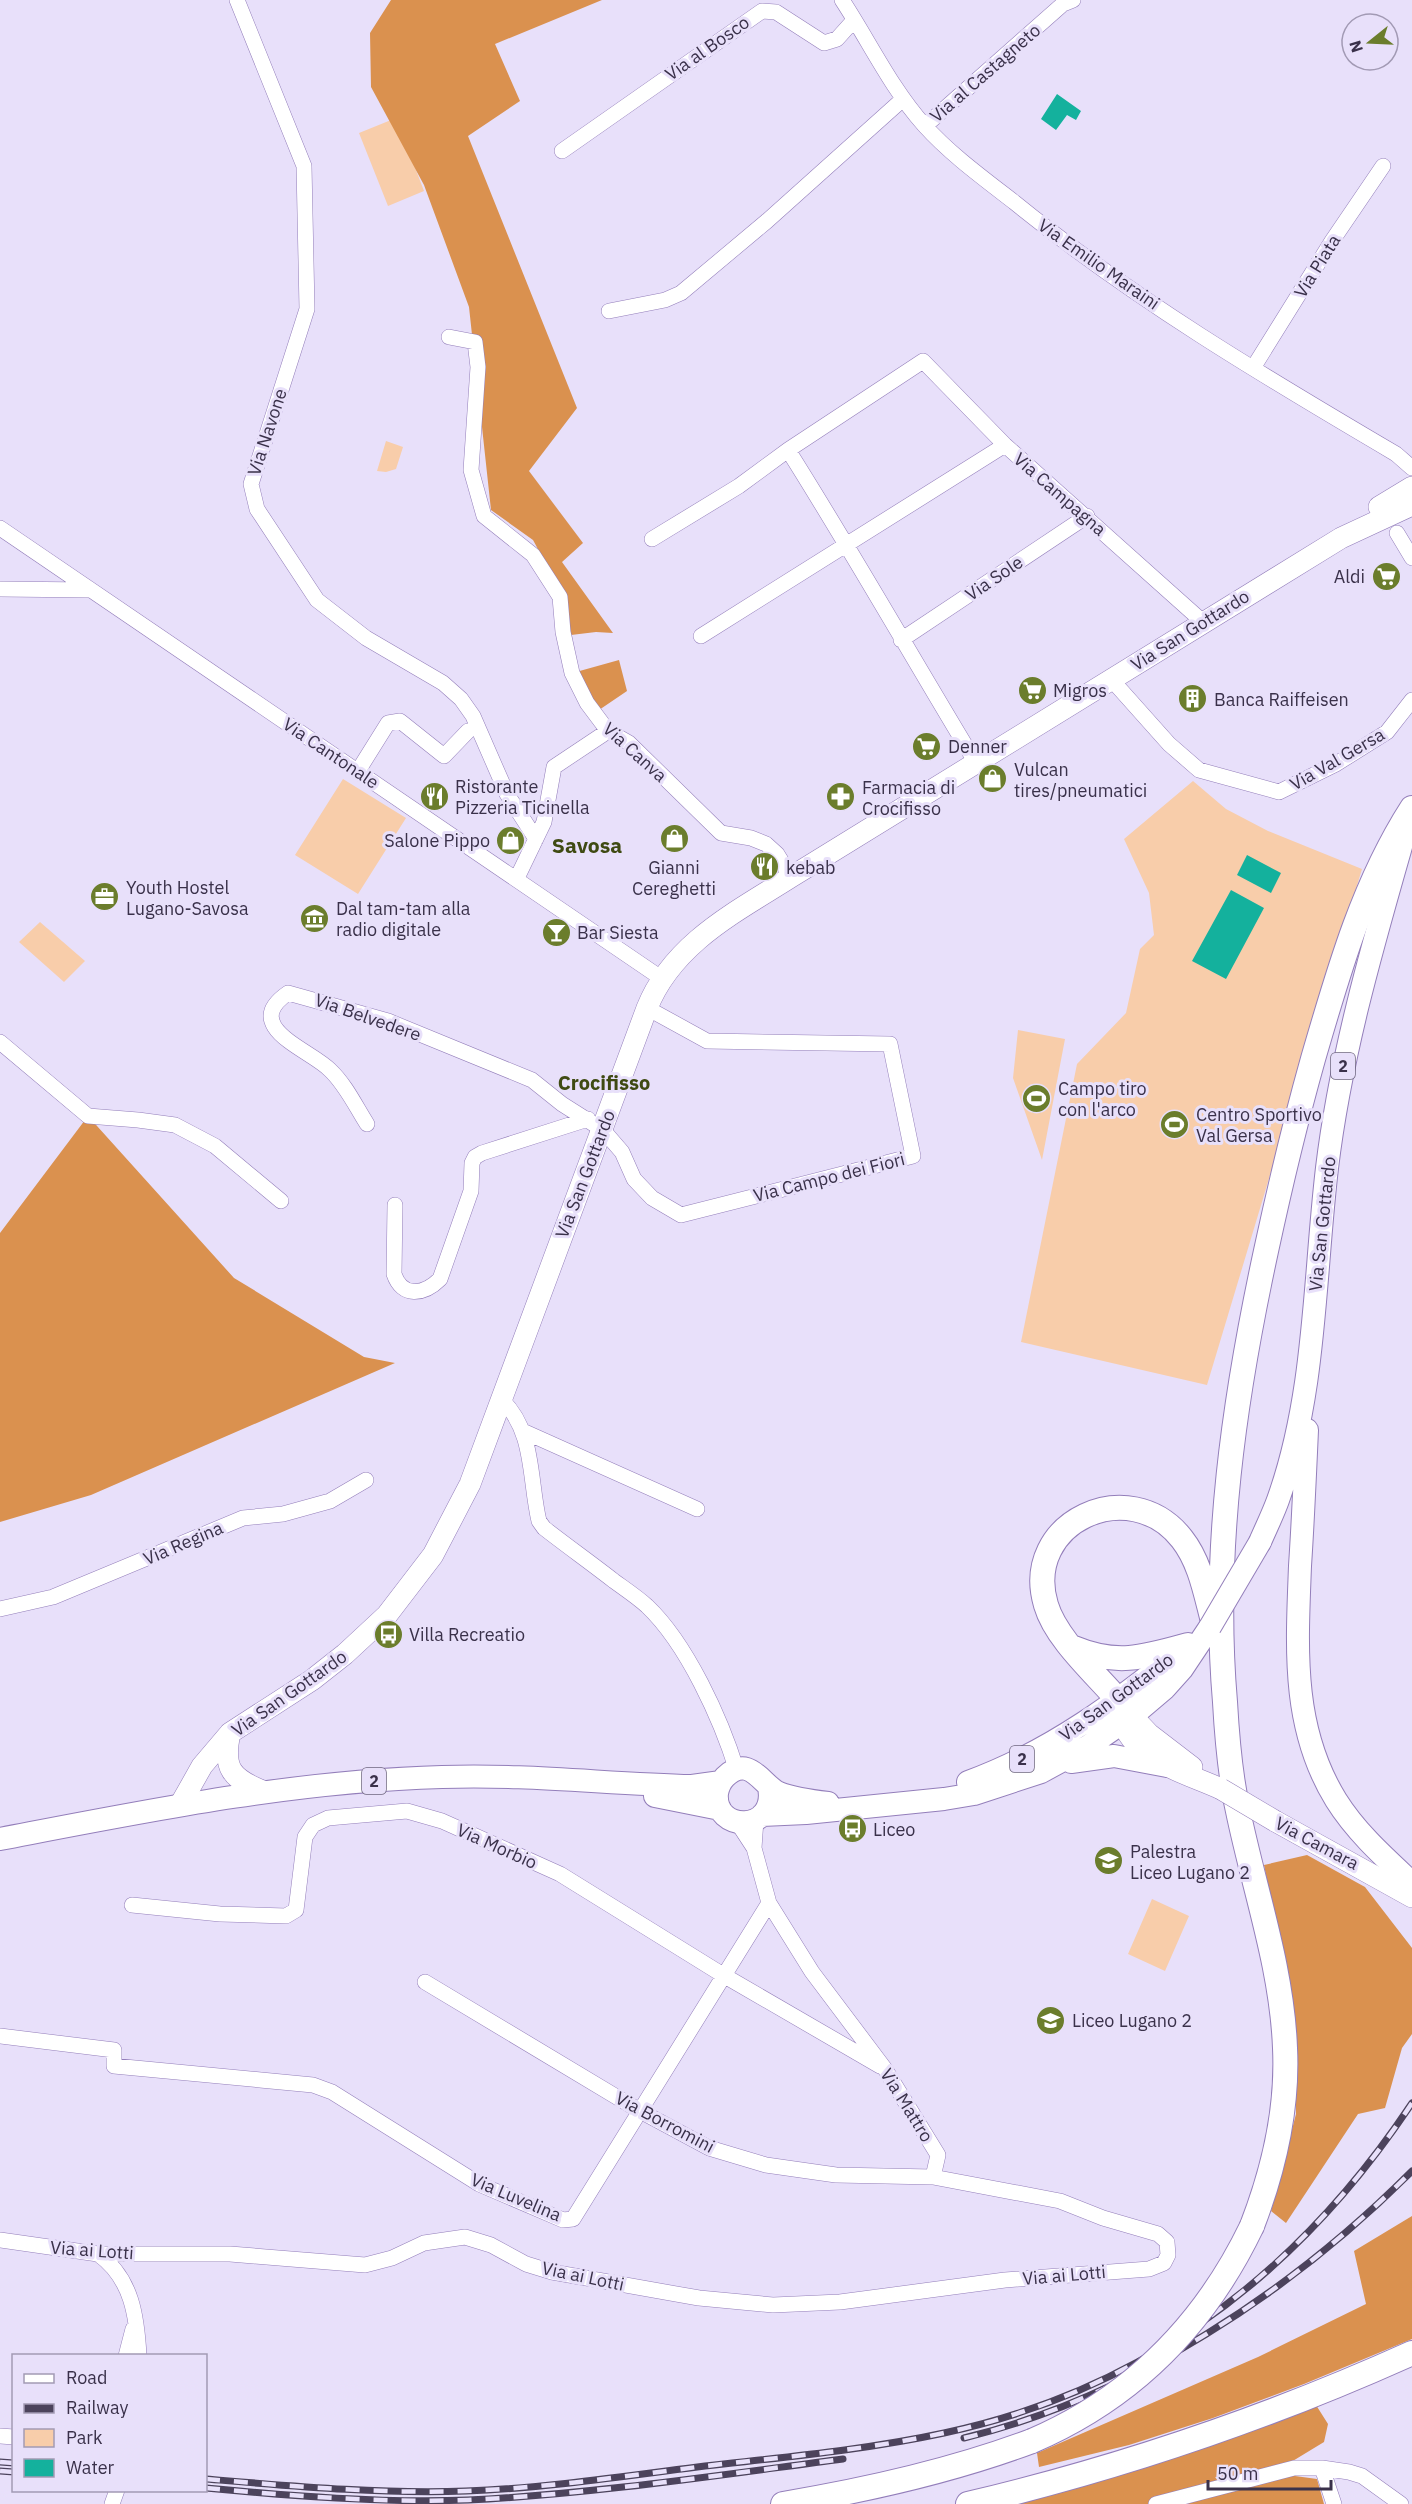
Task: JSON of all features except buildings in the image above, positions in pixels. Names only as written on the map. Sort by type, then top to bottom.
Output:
[{"type":"highway","points":[[783,2504],[879,2486],[990,2457],[1063,2427],[1109,2400],[1155,2364],[1176,2342],[1218,2289],[1252,2226],[1277,2148],[1284,2092],[1285,2045],[1279,1991],[1237,1808],[1224,1700],[1222,1549],[1229,1465],[1247,1341],[1292,1135],[1327,1013],[1357,920],[1372,881],[1412,809]]},
{"type":"highway","points":[[1124,1713],[1056,1627],[1046,1606],[1042,1582],[1046,1560],[1062,1533],[1078,1519],[1100,1510],[1124,1507],[1155,1516],[1182,1539],[1196,1564],[1222,1653]]},
{"type":"highway","points":[[1071,1647],[1088,1654],[1117,1660],[1139,1658],[1188,1645]]},
{"type":"highway","points":[[968,2504],[1081,2474],[1204,2435],[1412,2353]]},
{"type":"main road","name":"Via San Gottardo","points":[[1341,538],[1377,508],[1412,488]]},
{"type":"main road","name":"Via San Gottardo","points":[[180,1805],[202,1766],[230,1733],[312,1680],[345,1654],[387,1615],[433,1555],[461,1505],[501,1399],[595,1124],[661,978],[689,946],[791,877],[1203,622],[1341,538],[1412,505]]},
{"type":"main road","name":"Via San Gottardo","points":[[917,1801],[1023,1759],[1076,1730],[1124,1713],[1165,1688],[1182,1669],[1210,1627],[1260,1542],[1278,1500],[1302,1401],[1312,1329],[1327,1168],[1347,1046],[1376,930],[1412,809]]},
{"type":"main road","points":[[1312,1329],[1297,1677],[1305,1724],[1320,1770],[1336,1800],[1372,1846],[1412,1883]]},
{"type":"main road","name":"Via San Gottardo","points":[[568,1780],[744,1817],[814,1812],[974,1794],[1041,1772],[1087,1747],[1124,1713],[1188,1645],[1210,1627]]},
{"type":"main road","name":"Via Camara","points":[[1124,1713],[1135,1745],[1148,1756],[1221,1789]]},
{"type":"main road","name":"Via Camara","points":[[1124,1713],[1221,1789],[1412,1897]]},
{"type":"main road","points":[[230,1733],[226,1754],[231,1771],[242,1782],[265,1792]]},
{"type":"main road","points":[[1041,1772],[1073,1762],[1114,1756],[1167,1766]]},
{"type":"main road","points":[[752,1771],[759,1775],[768,1787],[770,1802],[744,1817],[717,1800],[729,1776],[752,1771]]},
{"type":"main road","name":"Via San Gottardo","points":[[0,1839],[180,1805],[347,1783],[442,1777],[692,1786],[729,1776]]},
{"type":"main road","name":"Via San Gottardo","points":[[768,1787],[795,1797],[853,1807]]},
{"type":"street","name":"Via Navone","points":[[237,0],[242,7],[282,118],[297,144],[304,166],[307,309],[251,484],[257,509],[317,600],[366,638],[443,683],[460,699],[473,716],[507,794],[536,838]]},
{"type":"street","name":"Via Emilio Maraini","points":[[842,0],[903,99],[925,126],[973,169],[1067,245],[1253,368],[1396,454],[1412,468]]},
{"type":"street","name":"Via al Castagneto","points":[[925,126],[1063,4],[1073,0]]},
{"type":"street","name":"Via al Bosco","points":[[562,151],[762,11],[776,12],[824,43],[837,39],[855,20]]},
{"type":"street","points":[[609,311],[665,300],[681,293],[767,221],[903,99]]},
{"type":"street","name":"Via Piata","points":[[1253,368],[1332,241],[1383,166]]},
{"type":"street","name":"Via Canva","points":[[449,337],[476,342],[478,367],[471,470],[484,516],[532,555],[560,597],[563,632],[572,673],[586,703],[608,731],[629,742],[721,833],[751,838],[766,844],[777,854],[791,877]]},
{"type":"street","name":"Via Campagna","points":[[788,450],[923,361],[1005,446],[1087,516],[1203,622]]},
{"type":"street","points":[[701,636],[1005,446]]},
{"type":"street","points":[[652,539],[739,486],[788,450],[848,545],[901,640],[976,763]]},
{"type":"street","name":"Via Sole","points":[[901,640],[1087,516]]},
{"type":"street","name":"Via Cantonale","points":[[0,528],[661,978]]},
{"type":"street","points":[[1397,533],[1412,558]]},
{"type":"street","points":[[0,589],[89,590]]},
{"type":"street","name":"Via Val Gersa","points":[[1111,679],[1169,744],[1199,770],[1279,792],[1336,764],[1387,732],[1412,700]]},
{"type":"street","points":[[358,771],[388,723],[400,721],[444,756],[468,731]]},
{"type":"street","points":[[517,878],[544,822],[554,767],[608,731]]},
{"type":"street","name":"Via Belvedere","points":[[367,1125],[330,1070],[280,1035],[273,1025],[272,1015],[276,1005],[288,993],[388,1021],[532,1080],[562,1104],[595,1124]]},
{"type":"street","name":"Via Campo dei Fiori","points":[[595,1124],[615,1142],[634,1179],[642,1189],[664,1206],[681,1215],[913,1156],[890,1044],[707,1041],[647,1008]]},
{"type":"street","points":[[0,1042],[88,1116],[175,1125],[215,1146],[281,1201]]},
{"type":"street","points":[[395,1205],[393,1274],[402,1288],[409,1292],[429,1289],[440,1279],[471,1191],[472,1164],[475,1157],[482,1153],[595,1124]]},
{"type":"street","points":[[501,1399],[513,1410],[525,1432],[539,1521],[544,1528],[647,1606],[659,1620],[684,1654],[702,1685],[726,1738],[729,1776]]},
{"type":"street","points":[[525,1432],[698,1509]]},
{"type":"street","name":"Via Regina","points":[[0,1609],[53,1597],[243,1518],[283,1514],[330,1501],[350,1492],[366,1480]]},
{"type":"street","name":"Via Morbio","points":[[132,1905],[220,1914],[286,1916],[296,1910],[304,1837],[313,1825],[328,1818],[407,1811],[442,1821],[560,1875],[723,1976],[885,2069]]},
{"type":"street","name":"Via Mattro","points":[[744,1817],[769,1903],[812,1972],[885,2069],[938,2155],[933,2177]]},
{"type":"street","name":"Via Luvelina","points":[[0,2036],[114,2050],[114,2066],[313,2085],[332,2092],[479,2184],[562,2220],[573,2219],[769,1903]]},
{"type":"street","name":"Via Borromini","points":[[424,1982],[640,2111],[709,2148],[766,2165],[836,2175],[933,2177]]},
{"type":"street","name":"Via ai Lotti","points":[[0,2241],[98,2253],[230,2254],[364,2265],[392,2258],[424,2243],[465,2237],[491,2245],[526,2264],[552,2272],[699,2298],[773,2305],[840,2302],[1005,2280],[1149,2269],[1164,2263],[1168,2255],[1167,2242],[1158,2234],[1103,2218],[1060,2201],[933,2177]]},
{"type":"street","points":[[98,2253],[108,2260],[130,2295],[135,2316],[139,2354]]},
{"type":"street","points":[[126,2354],[135,2316]]},
{"type":"street","points":[[1156,2504],[1294,2468],[1322,2468],[1362,2476],[1401,2504]]},
{"type":"street","points":[[1322,2468],[1334,2504]]},
{"type":"green space","points":[[396,118],[424,191],[388,206],[359,133]]},
{"type":"green space","points":[[386,441],[403,447],[396,469],[386,472],[377,471]]},
{"type":"green space","points":[[343,779],[406,818],[358,894],[295,855]]},
{"type":"green space","name":"Centro Sportivo Val Gersa","points":[[1193,781],[1226,809],[1268,831],[1362,869],[1207,1385],[1021,1342],[1077,1064],[1126,1013],[1140,949],[1154,935],[1149,893],[1124,839]]},
{"type":"green space","points":[[40,922],[85,961],[64,982],[19,942]]},
{"type":"green space","name":"Campo tiro con l'arco","points":[[1018,1030],[1065,1039],[1042,1160],[1013,1078]]},
{"type":"green space","points":[[1152,1899],[1189,1916],[1165,1971],[1128,1954]]},
{"type":"shaded area","points":[[391,0],[602,0],[495,44],[520,101],[468,136],[577,408],[529,471],[583,543],[562,562],[613,633],[596,632],[571,635],[563,595],[533,540],[491,510],[469,307],[424,185],[371,87],[370,33]]},
{"type":"shaded area","points":[[619,660],[627,691],[599,710],[576,672]]},
{"type":"shaded area","points":[[88,1116],[234,1278],[364,1357],[395,1363],[91,1495],[0,1522],[0,1233]]},
{"type":"shaded area","points":[[1307,1855],[1365,1887],[1412,1948],[1412,2034],[1402,2048],[1385,2108],[1358,2114],[1286,2223],[1271,2211],[1296,2114],[1292,2007],[1264,1865]]},
{"type":"shaded area","points":[[1412,2216],[1412,2339],[1304,2384],[1213,2418],[1129,2445],[1039,2467],[1037,2453],[1258,2357],[1366,2304],[1354,2251]]},
{"type":"shaded area","points":[[1316,2405],[1328,2424],[1324,2442],[1273,2473],[1317,2479],[1324,2504],[1012,2504]]},
{"type":"water","points":[[1057,94],[1081,111],[1076,120],[1067,115],[1056,130],[1041,119]]},
{"type":"water","points":[[1247,855],[1281,873],[1271,893],[1237,875]]},
{"type":"water","points":[[1231,890],[1264,908],[1226,979],[1192,961]]},
{"type":"railway","points":[[207,2479],[336,2489],[401,2491],[466,2491],[526,2487],[885,2444],[944,2433],[1017,2413],[1086,2387],[1151,2355],[1211,2316],[1267,2271],[1319,2220],[1368,2164],[1412,2103]]},
{"type":"railway","points":[[964,2438],[1027,2420],[1088,2396],[1148,2367],[1206,2334],[1261,2298],[1315,2258],[1365,2216],[1412,2171]]},
{"type":"railway","points":[[207,2488],[369,2500],[468,2500],[609,2489],[843,2459]]},
{"type":"railway","points":[[0,2462],[12,2463]]},
{"type":"railway","points":[[0,2471],[12,2472]]},
{"type":"place","name":"Aldi","points":[[1386,576]]},
{"type":"place","name":"Migros","points":[[1032,690]]},
{"type":"place","name":"Banca Raiffeisen","points":[[1193,699]]},
{"type":"place","name":"Denner","points":[[927,746]]},
{"type":"place","name":"Vulcan tires/pneumatici","points":[[993,779]]},
{"type":"place","name":"Ristorante Pizzeria Ticinella","points":[[434,796]]},
{"type":"place","name":"Farmacia di Crocifisso","points":[[841,797]]},
{"type":"place","name":"Gianni Cereghetti","points":[[674,838]]},
{"type":"place","name":"Salone Pippo","points":[[511,840]]},
{"type":"place","name":"kebab","points":[[765,867]]},
{"type":"place","name":"Youth Hostel Lugano-Savosa","points":[[105,897]]},
{"type":"place","name":"Dal tam-tam alla radio digitale","points":[[315,918]]},
{"type":"place","name":"Bar Siesta","points":[[556,932]]},
{"type":"place","name":"Campo tiro con l'arco","points":[[1037,1098]]},
{"type":"place","name":"Centro Sportivo Val Gersa","points":[[1175,1124]]},
{"type":"place","name":"Villa Recreatio","points":[[388,1634]]},
{"type":"place","name":"Liceo","points":[[852,1829]]},
{"type":"place","name":"Palestra Liceo Lugano 2","points":[[1109,1861]]},
{"type":"place","name":"Liceo Lugano 2","points":[[1051,2020]]},
{"type":"district","name":"Savosa","points":[[587,845]]},
{"type":"district","name":"Crocifisso","points":[[604,1082]]}]
